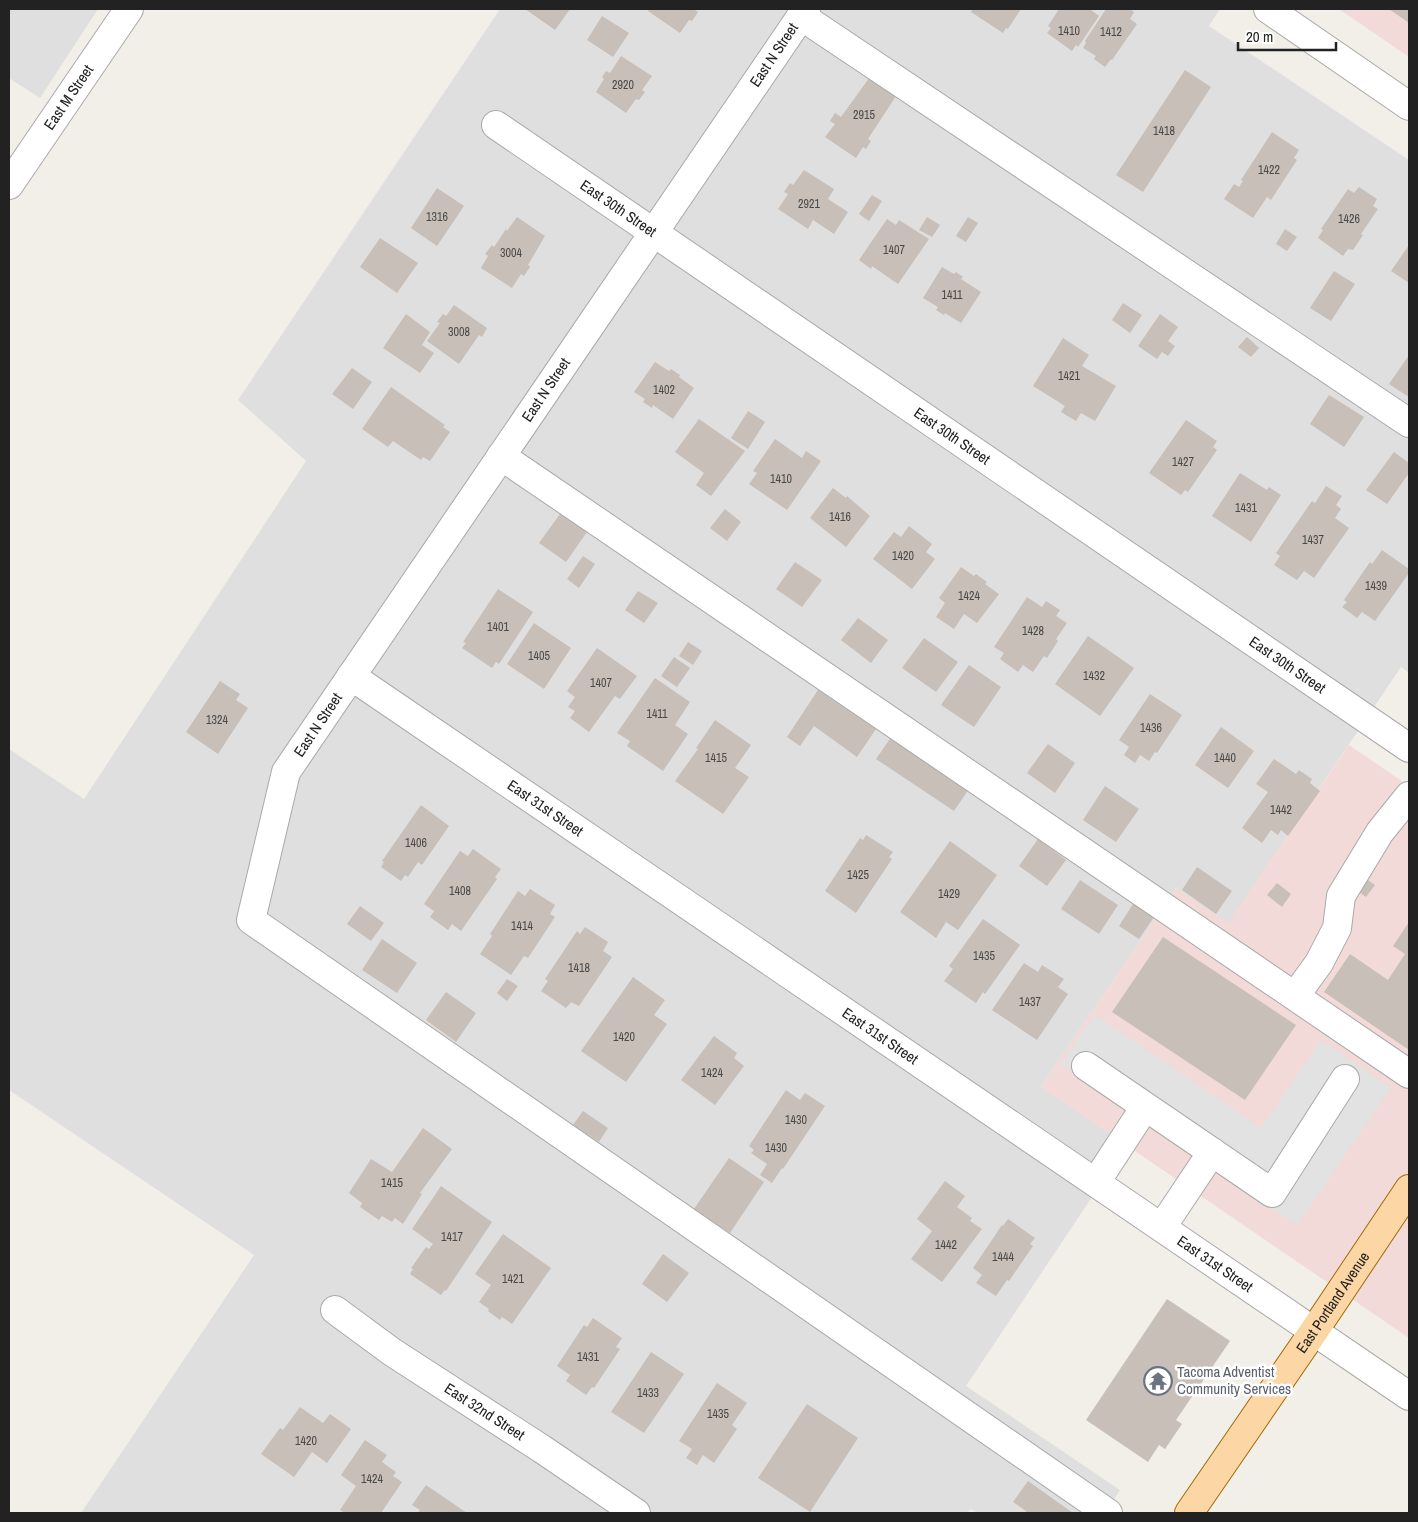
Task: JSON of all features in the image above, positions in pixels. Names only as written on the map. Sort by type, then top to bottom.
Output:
[{"type":"main road","name":"East Portland Avenue","points":[[1189,1513],[1409,1190]]},
{"type":"street","name":"East M Street","points":[[9,185],[130,9]]},
{"type":"street","points":[[1268,9],[1409,106]]},
{"type":"street","points":[[803,12],[1409,423]]},
{"type":"street","name":"East N Street","points":[[803,12],[286,772],[251,920],[1108,1513]]},
{"type":"street","name":"East 30th Street","points":[[496,125],[1409,748]]},
{"type":"street","points":[[502,456],[1409,1074]]},
{"type":"street","name":"East 31st Street","points":[[352,676],[1409,1396]]},
{"type":"street","points":[[1295,996],[1319,963],[1338,928],[1340,896],[1380,832],[1409,796]]},
{"type":"street","points":[[1086,1066],[1272,1192],[1345,1079]]},
{"type":"street","points":[[1096,1182],[1145,1107]]},
{"type":"street","points":[[1162,1227],[1212,1152]]},
{"type":"street","name":"East 32nd Street","points":[[335,1310],[392,1352],[542,1449],[636,1513]]},
{"type":"shaded area","points":[[9,9],[98,9],[40,98],[9,78]]},
{"type":"shaded area","points":[[500,9],[1220,9],[1209,26],[1409,160],[1409,673],[1401,667],[1228,924],[1176,888],[1041,1087],[1130,1140],[966,1386],[1120,1490],[1105,1513],[978,1513],[971,1509],[967,1513],[81,1513],[254,1255],[9,1090],[9,749],[84,799],[306,461],[238,400]]},
{"type":"shaded area","points":[[1339,9],[1409,9],[1409,57]]},
{"type":"shaded area","points":[[1349,745],[1409,786],[1409,1338],[1041,1087],[1176,888],[1228,923]]},
{"type":"shaded area","points":[[1095,1015],[1261,1128],[1321,1040],[1391,1088],[1297,1225],[1061,1064]]},
{"type":"building","points":[[525,9],[570,9],[555,30]]},
{"type":"building","points":[[650,9],[696,9],[698,12],[692,21],[689,20],[680,33],[648,11]]},
{"type":"building","points":[[973,9],[1021,9],[1008,29],[1006,28],[1003,33],[971,12]]},
{"type":"building","points":[[1059,9],[1092,9],[1099,16],[1078,47],[1076,45],[1072,51],[1047,33],[1051,28],[1048,26]]},
{"type":"building","points":[[1106,9],[1130,9],[1134,12],[1130,19],[1137,24],[1105,67],[1094,59],[1096,56],[1083,48],[1086,43],[1085,41]]},
{"type":"building","points":[[1389,9],[1409,9],[1409,23]]},
{"type":"building","points":[[602,16],[629,33],[613,57],[587,40]]},
{"type":"building","points":[[621,56],[652,76],[642,90],[645,92],[639,100],[636,99],[626,113],[596,92],[604,79],[602,77],[606,71],[610,73]]},
{"type":"building","points":[[1185,70],[1211,87],[1143,192],[1116,175]]},
{"type":"building","points":[[872,74],[898,93],[868,139],[871,141],[866,149],[863,147],[856,158],[825,137],[835,124],[830,121],[835,113],[841,117]]},
{"type":"building","points":[[1272,132],[1299,150],[1294,158],[1297,160],[1271,200],[1267,197],[1253,218],[1224,199],[1234,184],[1239,187],[1243,181],[1241,180]]},
{"type":"building","points":[[804,170],[834,189],[828,199],[848,212],[834,234],[813,220],[808,229],[778,209],[788,194],[784,192],[790,183],[793,185]]},
{"type":"building","points":[[1359,187],[1377,199],[1373,206],[1378,209],[1353,250],[1348,249],[1343,256],[1318,238],[1323,230],[1321,229],[1348,189],[1354,193]]},
{"type":"building","points":[[437,188],[464,206],[437,246],[411,228]]},
{"type":"building","points":[[872,195],[882,201],[869,221],[859,214]]},
{"type":"building","points":[[517,217],[545,236],[528,265],[530,267],[524,276],[521,274],[512,288],[481,268],[488,256],[485,254],[492,245],[494,247]]},
{"type":"building","points":[[927,217],[940,225],[932,237],[919,230]]},
{"type":"building","points":[[968,217],[978,223],[966,242],[956,236]]},
{"type":"building","points":[[887,219],[896,225],[899,220],[929,239],[898,284],[872,266],[871,269],[859,260]]},
{"type":"building","points":[[1285,229],[1297,237],[1287,251],[1276,244]]},
{"type":"building","points":[[380,238],[418,263],[397,293],[360,267]]},
{"type":"building","points":[[1409,245],[1409,283],[1391,271]]},
{"type":"building","points":[[942,267],[954,274],[956,272],[963,277],[961,279],[981,292],[961,323],[936,310],[938,307],[923,298]]},
{"type":"building","points":[[1334,271],[1355,284],[1331,321],[1310,308]]},
{"type":"building","points":[[1123,303],[1142,315],[1130,333],[1112,320]]},
{"type":"building","points":[[454,305],[487,328],[482,337],[479,335],[459,364],[427,341],[440,323],[437,322],[443,314],[446,316]]},
{"type":"building","points":[[406,314],[430,332],[422,345],[434,353],[420,373],[383,348]]},
{"type":"building","points":[[1160,314],[1178,327],[1168,341],[1175,346],[1168,356],[1162,352],[1157,359],[1138,346]]},
{"type":"building","points":[[1247,337],[1259,348],[1251,357],[1238,347]]},
{"type":"building","points":[[1063,338],[1089,355],[1082,366],[1116,386],[1095,421],[1081,413],[1076,421],[1061,412],[1065,406],[1033,386]]},
{"type":"building","points":[[1409,355],[1409,397],[1389,384]]},
{"type":"building","points":[[655,362],[669,371],[671,369],[680,375],[679,377],[694,388],[673,419],[653,405],[652,408],[643,402],[645,399],[634,392]]},
{"type":"building","points":[[352,368],[372,382],[353,409],[332,394]]},
{"type":"building","points":[[391,387],[445,425],[443,427],[450,432],[430,461],[423,457],[421,460],[393,441],[388,447],[362,429]]},
{"type":"building","points":[[1329,395],[1364,417],[1344,447],[1310,424]]},
{"type":"building","points":[[748,411],[765,422],[748,449],[731,438]]},
{"type":"building","points":[[699,419],[745,451],[711,496],[696,485],[704,473],[675,452]]},
{"type":"building","points":[[1186,420],[1217,441],[1213,447],[1217,450],[1188,492],[1185,490],[1181,495],[1149,473]]},
{"type":"building","points":[[775,439],[802,458],[806,451],[821,461],[787,510],[749,484],[757,473],[753,471]]},
{"type":"building","points":[[1394,452],[1409,463],[1409,473],[1387,504],[1366,490]]},
{"type":"building","points":[[1240,473],[1267,490],[1269,487],[1281,495],[1251,542],[1212,516]]},
{"type":"building","points":[[1326,486],[1342,496],[1336,505],[1341,509],[1335,518],[1349,528],[1314,578],[1304,571],[1297,580],[1274,565],[1280,556],[1276,553],[1312,501],[1315,503]]},
{"type":"building","points":[[833,488],[846,498],[847,496],[870,516],[846,547],[810,518]]},
{"type":"building","points":[[725,509],[741,522],[727,541],[710,528]]},
{"type":"building","points":[[560,514],[587,532],[566,562],[539,543]]},
{"type":"building","points":[[909,526],[932,544],[926,552],[935,559],[912,589],[873,559],[894,532],[901,537]]},
{"type":"building","points":[[1382,550],[1409,569],[1409,573],[1375,621],[1362,612],[1357,618],[1342,607],[1347,602],[1344,600],[1370,562],[1372,564]]},
{"type":"building","points":[[583,556],[595,564],[579,588],[567,579]]},
{"type":"building","points":[[795,562],[822,580],[802,607],[776,589]]},
{"type":"building","points":[[961,567],[974,576],[976,574],[987,582],[985,584],[999,594],[977,623],[964,614],[954,629],[936,617],[945,603],[939,598]]},
{"type":"building","points":[[498,589],[533,612],[499,664],[496,662],[492,668],[462,648],[466,643],[463,642]]},
{"type":"building","points":[[638,591],[658,603],[644,623],[625,610]]},
{"type":"building","points":[[1027,597],[1042,607],[1046,601],[1060,610],[1056,616],[1067,623],[1056,639],[1058,641],[1047,658],[1044,656],[1033,672],[1023,665],[1018,672],[1000,659],[1004,653],[994,647]]},
{"type":"building","points":[[858,618],[888,640],[871,663],[841,640]]},
{"type":"building","points":[[534,623],[571,648],[544,689],[507,664]]},
{"type":"building","points":[[1088,636],[1134,668],[1100,716],[1055,684]]},
{"type":"building","points":[[924,638],[958,662],[936,692],[902,668]]},
{"type":"building","points":[[688,642],[702,651],[693,665],[679,656]]},
{"type":"building","points":[[597,648],[637,676],[620,699],[615,696],[589,732],[570,718],[575,711],[568,707],[575,697],[567,691]]},
{"type":"building","points":[[674,657],[690,668],[677,687],[661,676]]},
{"type":"building","points":[[969,665],[1001,687],[974,727],[941,705]]},
{"type":"building","points":[[655,678],[690,702],[675,725],[688,734],[663,771],[627,746],[630,741],[617,733]]},
{"type":"building","points":[[220,681],[240,694],[236,700],[248,708],[218,754],[186,732]]},
{"type":"building","points":[[818,690],[876,729],[857,757],[814,726],[800,746],[787,737]]},
{"type":"building","points":[[1150,694],[1182,715],[1157,753],[1155,752],[1149,761],[1140,755],[1135,763],[1124,755],[1129,747],[1119,740]]},
{"type":"building","points":[[715,720],[751,745],[735,768],[749,777],[723,814],[675,781],[698,749],[696,748]]},
{"type":"building","points":[[1221,727],[1254,751],[1228,788],[1195,765]]},
{"type":"building","points":[[894,733],[971,786],[954,811],[876,759]]},
{"type":"building","points":[[1048,744],[1075,763],[1055,793],[1027,773]]},
{"type":"building","points":[[1274,759],[1296,774],[1299,770],[1312,779],[1310,783],[1320,791],[1288,836],[1281,830],[1278,835],[1271,830],[1262,843],[1242,828],[1268,792],[1256,784]]},
{"type":"building","points":[[1105,786],[1139,809],[1116,842],[1083,820]]},
{"type":"building","points":[[421,805],[449,826],[422,865],[418,862],[408,877],[405,875],[401,881],[381,867],[384,862],[382,861]]},
{"type":"building","points":[[866,835],[893,852],[889,857],[892,859],[856,913],[825,891],[860,838],[863,840]]},
{"type":"building","points":[[1038,839],[1066,860],[1047,886],[1019,866]]},
{"type":"building","points":[[950,841],[997,875],[958,930],[946,922],[936,938],[900,912]]},
{"type":"building","points":[[473,849],[501,869],[495,877],[497,879],[461,931],[452,924],[448,930],[430,917],[434,911],[424,904],[460,851],[468,856]]},
{"type":"building","points":[[1197,867],[1232,891],[1216,914],[1182,890]]},
{"type":"building","points":[[1361,875],[1375,885],[1366,897],[1352,887]]},
{"type":"building","points":[[1080,880],[1118,905],[1099,934],[1061,909]]},
{"type":"building","points":[[1277,883],[1291,894],[1282,907],[1267,895]]},
{"type":"building","points":[[530,889],[555,905],[550,914],[555,917],[528,958],[524,956],[511,975],[480,954],[492,936],[490,934],[518,891],[525,896]]},
{"type":"building","points":[[1133,904],[1154,917],[1139,939],[1119,926]]},
{"type":"building","points":[[360,906],[384,923],[371,941],[347,924]]},
{"type":"building","points":[[983,919],[1020,945],[985,994],[983,992],[976,1003],[944,981],[953,969],[949,966]]},
{"type":"building","points":[[1409,922],[1409,1050],[1324,992],[1350,954],[1388,980],[1405,954],[1393,946]]},
{"type":"building","points":[[585,927],[608,942],[603,951],[612,957],[579,1006],[571,1002],[566,1008],[541,991],[548,981],[545,979],[577,931],[580,934]]},
{"type":"building","points":[[1163,937],[1296,1025],[1245,1100],[1112,1012]]},
{"type":"building","points":[[382,939],[417,963],[397,993],[362,970]]},
{"type":"building","points":[[1024,963],[1038,972],[1042,965],[1064,979],[1058,987],[1068,994],[1037,1040],[992,1010]]},
{"type":"building","points":[[633,977],[665,1000],[654,1015],[667,1024],[626,1082],[581,1051]]},
{"type":"building","points":[[507,979],[518,986],[507,1001],[497,993]]},
{"type":"building","points":[[446,992],[476,1013],[456,1042],[426,1020]]},
{"type":"building","points":[[714,1036],[737,1053],[734,1058],[744,1066],[715,1105],[681,1080]]},
{"type":"building","points":[[786,1090],[800,1100],[805,1093],[825,1106],[772,1183],[760,1175],[767,1164],[751,1153],[754,1150],[749,1146]]},
{"type":"building","points":[[583,1111],[608,1128],[599,1142],[573,1125]]},
{"type":"building","points":[[423,1128],[452,1149],[420,1193],[422,1194],[403,1224],[395,1218],[392,1222],[382,1216],[379,1220],[360,1207],[362,1203],[349,1193],[371,1159],[392,1172]]},
{"type":"building","points":[[729,1158],[764,1182],[730,1233],[694,1209]]},
{"type":"building","points":[[945,1181],[965,1196],[957,1207],[972,1218],[970,1221],[982,1229],[942,1282],[911,1259],[932,1231],[917,1219]]},
{"type":"building","points":[[441,1186],[492,1222],[446,1291],[441,1295],[410,1274],[413,1269],[411,1268],[426,1247],[429,1249],[433,1244],[412,1229]]},
{"type":"building","points":[[1008,1219],[1035,1238],[1030,1244],[1033,1246],[1009,1281],[1007,1280],[996,1296],[976,1283],[982,1275],[973,1268]]},
{"type":"building","points":[[503,1234],[551,1268],[512,1324],[502,1317],[500,1320],[479,1302],[491,1285],[475,1274]]},
{"type":"building","points":[[663,1254],[689,1273],[667,1302],[642,1284]]},
{"type":"building","name":"Tacoma Adventist Community Services","points":[[1167,1299],[1230,1341],[1176,1420],[1182,1424],[1165,1449],[1159,1445],[1148,1462],[1086,1420]]},
{"type":"building","points":[[593,1318],[622,1338],[616,1347],[620,1349],[594,1388],[592,1387],[586,1395],[566,1381],[570,1375],[557,1366],[584,1325],[587,1327]]},
{"type":"building","points":[[651,1352],[684,1374],[644,1433],[611,1412]]},
{"type":"building","points":[[717,1383],[747,1403],[732,1425],[737,1429],[714,1463],[703,1455],[697,1465],[686,1458],[692,1449],[679,1441]]},
{"type":"building","points":[[807,1404],[858,1438],[810,1512],[758,1478]]},
{"type":"building","points":[[300,1407],[323,1423],[330,1414],[351,1429],[327,1463],[312,1452],[294,1477],[261,1454],[280,1428],[283,1430]]},
{"type":"building","points":[[365,1440],[387,1455],[382,1462],[396,1472],[393,1476],[402,1482],[381,1513],[345,1513],[340,1510],[356,1486],[341,1475]]},
{"type":"building","points":[[1028,1481],[1073,1513],[1025,1513],[1026,1511],[1013,1502]]},
{"type":"building","points":[[426,1485],[467,1513],[417,1513],[420,1510],[412,1505]]},
{"type":"place","name":"Tacoma Adventist Community Services","points":[[1158,1381]]}]
